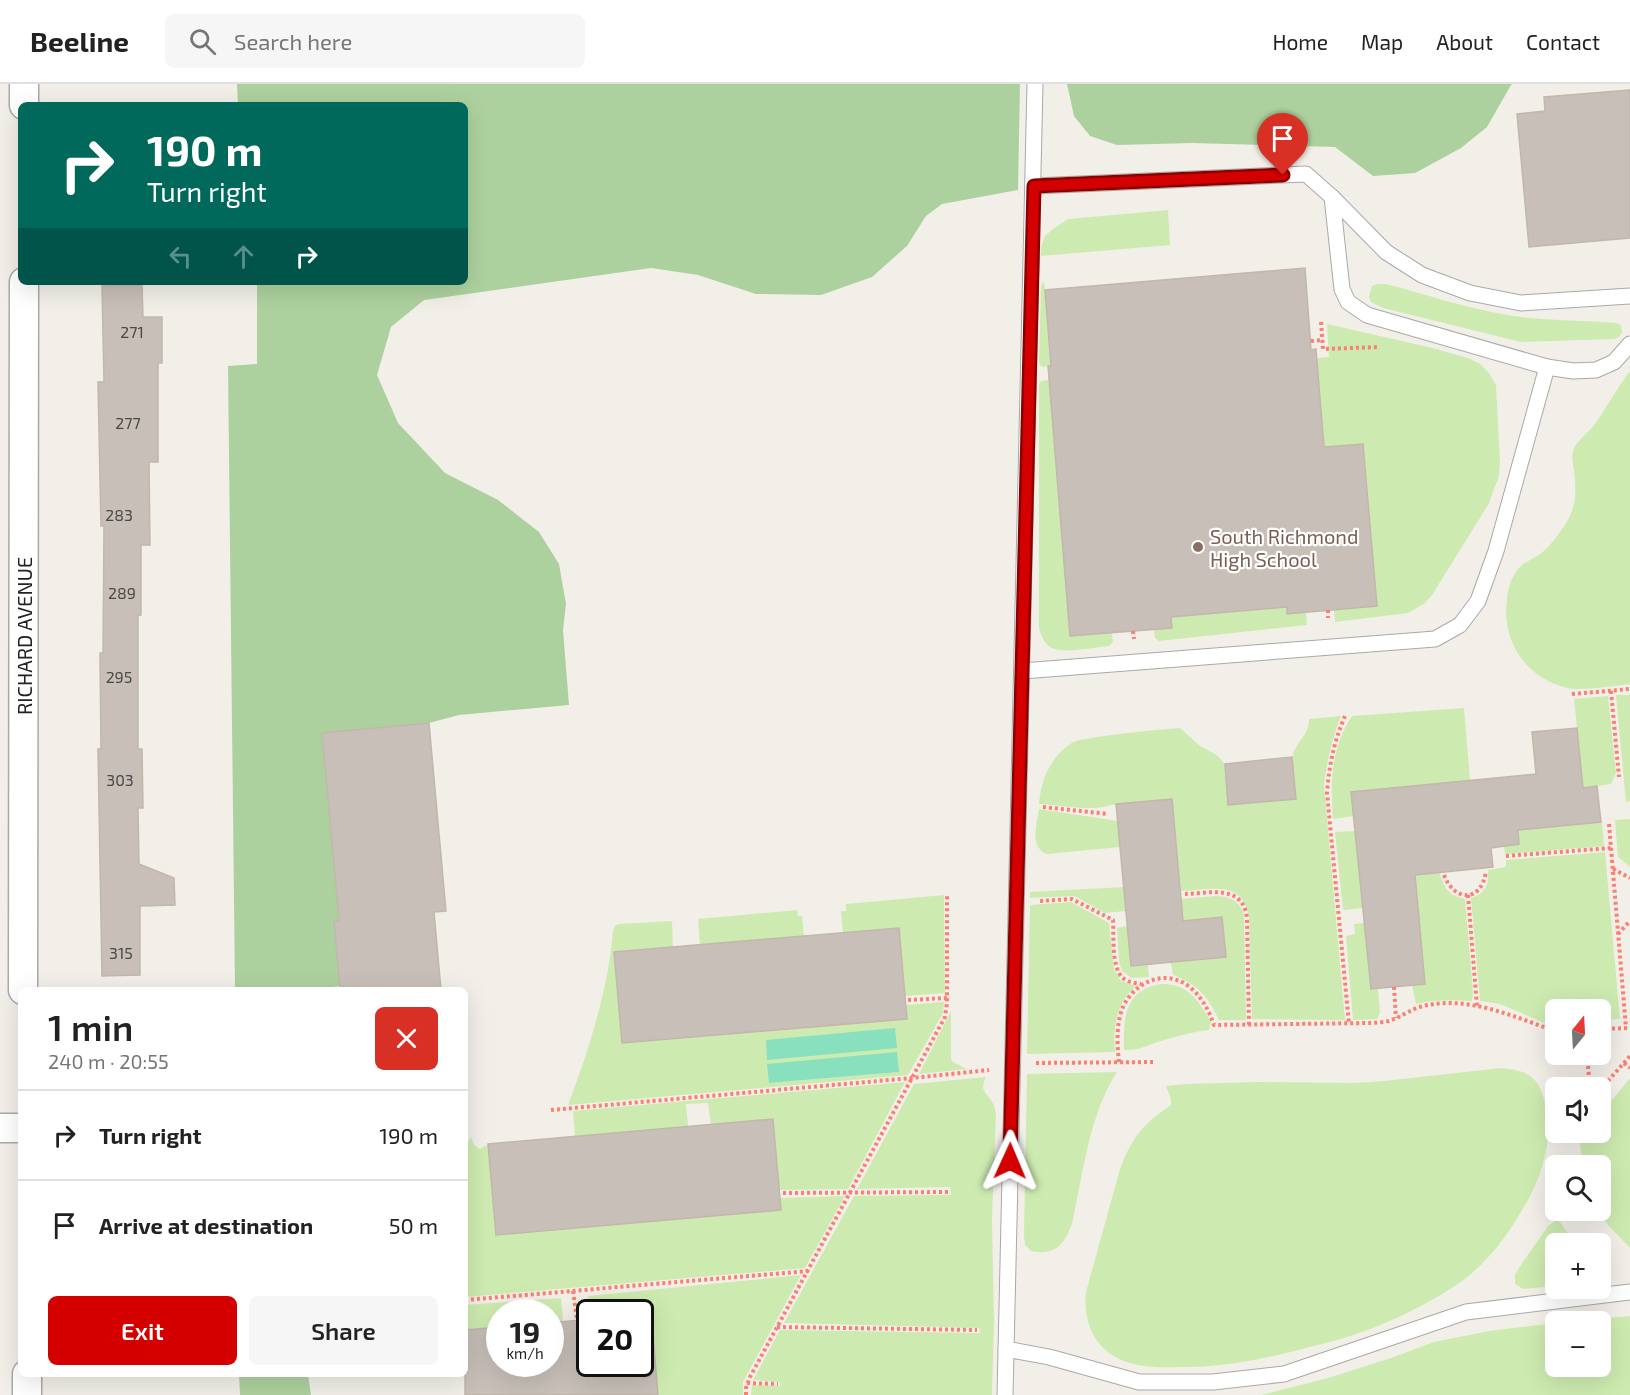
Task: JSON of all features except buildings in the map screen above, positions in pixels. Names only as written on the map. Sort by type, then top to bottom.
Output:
[{"type":"street","points":[[24,84],[24,102]]},
{"type":"street","name":"RICHARD AVENUE","points":[[23,987],[24,285]]},
{"type":"street","points":[[0,1128],[18,1128]]},
{"type":"street","points":[[27,1377],[27,1395]]},
{"type":"lane","points":[[1005,1395],[1035,84]]},
{"type":"lane","points":[[1034,186],[1306,174],[1386,252],[1422,275],[1470,293],[1521,303],[1630,296]]},
{"type":"lane","points":[[1332,197],[1342,289],[1348,302],[1367,315],[1547,367],[1573,371],[1596,370],[1614,363],[1630,344]]},
{"type":"lane","points":[[1022,671],[1435,639],[1460,625],[1478,601],[1496,551],[1547,367]]},
{"type":"lane","points":[[1006,1349],[1049,1357],[1139,1382],[1213,1382],[1284,1374],[1466,1312],[1630,1292]]},
{"type":"path","points":[[1321,322],[1323,349],[1382,347]]},
{"type":"path","points":[[1311,340],[1322,340]]},
{"type":"path","points":[[1328,610],[1328,618]]},
{"type":"path","points":[[1572,694],[1630,689]]},
{"type":"path","points":[[1611,691],[1619,777]]},
{"type":"path","points":[[1345,716],[1334,744],[1327,793],[1349,1024]]},
{"type":"path","points":[[1041,807],[1108,814]]},
{"type":"path","points":[[1609,824],[1628,1028],[1611,1029]]},
{"type":"path","points":[[1506,856],[1611,848]]},
{"type":"path","points":[[1612,869],[1630,878]]},
{"type":"path","points":[[1444,875],[1456,893],[1468,895],[1475,893],[1483,886],[1486,871]]},
{"type":"path","points":[[1185,894],[1226,893],[1233,895],[1244,905],[1249,1025]]},
{"type":"path","points":[[1468,895],[1477,1006]]},
{"type":"path","points":[[746,1395],[747,1383],[943,1022],[947,998],[947,896]]},
{"type":"path","points":[[1030,902],[1072,899],[1113,920],[1115,963],[1118,971],[1128,981],[1142,984]]},
{"type":"path","points":[[1618,934],[1630,921]]},
{"type":"path","points":[[1119,1062],[1117,1041],[1122,1009],[1142,984],[1153,979],[1172,979],[1190,987],[1204,1003],[1214,1025],[1349,1024],[1388,1021],[1414,1009],[1450,1003],[1477,1006],[1545,1027]]},
{"type":"path","points":[[1394,987],[1396,1018]]},
{"type":"path","points":[[908,1000],[947,998]]},
{"type":"path","points":[[1611,1078],[1630,1056]]},
{"type":"path","points":[[1032,1063],[1153,1062]]},
{"type":"path","points":[[1624,1063],[1630,1068]]},
{"type":"path","points":[[551,1110],[993,1070]]},
{"type":"path","points":[[783,1193],[948,1192]]},
{"type":"path","points":[[468,1300],[808,1271]]},
{"type":"path","points":[[573,1291],[576,1313]]},
{"type":"path","points":[[777,1327],[977,1330]]},
{"type":"path","points":[[747,1383],[778,1384]]},
{"type":"green space","points":[[237,84],[1020,84],[1018,190],[942,204],[926,216],[907,246],[872,277],[821,295],[756,294],[698,275],[651,268],[424,300],[391,327],[377,375],[398,423],[445,473],[498,500],[539,532],[559,564],[566,604],[563,630],[569,705],[459,715],[429,723],[322,733],[339,920],[334,921],[340,986],[333,987],[235,987],[228,366],[257,364],[257,285],[468,285],[468,102],[238,102]]},
{"type":"green space","points":[[1067,84],[1513,84],[1487,127],[1461,148],[1415,173],[1373,176],[1335,147],[1192,143],[1117,145],[1090,136],[1074,116]]},
{"type":"green space","points":[[1168,210],[1170,245],[1041,256],[1045,236],[1068,219]]},
{"type":"green space","points":[[1044,281],[1051,366],[1042,367],[1039,361],[1041,286]]},
{"type":"green space","points":[[1386,284],[1502,314],[1616,323],[1621,325],[1622,333],[1614,339],[1521,342],[1383,308],[1371,302],[1369,297],[1372,286]]},
{"type":"green space","points":[[1327,324],[1471,359],[1488,372],[1496,385],[1500,462],[1499,476],[1488,505],[1432,595],[1425,603],[1408,613],[1335,622],[1334,610],[1377,606],[1363,444],[1324,447],[1317,358],[1329,357]]},
{"type":"green space","points":[[1630,371],[1630,684],[1589,689],[1567,688],[1539,676],[1519,655],[1508,629],[1506,614],[1508,591],[1518,569],[1544,551],[1567,521],[1574,506],[1575,496],[1572,458],[1574,448],[1595,424]]},
{"type":"green space","points":[[1049,380],[1070,636],[1112,633],[1113,642],[1109,646],[1057,650],[1045,642],[1039,628],[1039,385],[1041,381]]},
{"type":"green space","points":[[1287,607],[1287,613],[1306,612],[1307,625],[1159,641],[1155,638],[1154,629],[1171,617]]},
{"type":"green space","points":[[1616,695],[1630,695],[1630,801],[1626,802]]},
{"type":"green space","points":[[1608,696],[1616,773],[1611,784],[1583,788],[1574,699]]},
{"type":"green space","points":[[1464,708],[1470,780],[1352,792],[1354,816],[1333,819],[1333,766],[1340,740],[1352,716]]},
{"type":"green space","points":[[1341,716],[1330,750],[1324,785],[1345,1020],[1252,1019],[1249,917],[1246,905],[1240,897],[1223,889],[1181,891],[1172,799],[1075,808],[1039,804],[1042,786],[1052,763],[1073,742],[1180,728],[1200,746],[1218,756],[1225,764],[1228,805],[1296,799],[1293,755],[1307,730],[1309,719]]},
{"type":"green space","points":[[1039,809],[1118,821],[1120,847],[1047,854],[1041,851],[1036,841]]},
{"type":"green space","points":[[1630,819],[1630,867],[1618,857],[1615,820]]},
{"type":"green space","points":[[1602,822],[1604,846],[1505,854],[1504,846],[1519,844],[1518,830]]},
{"type":"green space","points":[[1355,831],[1363,908],[1343,910],[1335,832]]},
{"type":"green space","points":[[1412,852],[1439,872],[1446,889],[1453,895],[1465,899],[1472,1001],[1451,1000],[1416,1004],[1412,985],[1425,984]]},
{"type":"green space","points":[[1605,852],[1620,1019],[1611,1019],[1611,999],[1545,999],[1545,1023],[1500,1004],[1480,1001],[1471,898],[1480,894],[1486,887],[1488,870],[1506,867],[1506,860]]},
{"type":"green space","points":[[1124,887],[1126,911],[1105,913],[1074,896],[1030,898],[1030,892]]},
{"type":"green space","points":[[944,895],[945,993],[905,996],[899,928],[843,933],[841,911],[846,911],[846,904]]},
{"type":"green space","points":[[1215,896],[1233,900],[1244,914],[1246,1020],[1219,1020],[1211,1004],[1196,987],[1173,975],[1171,963],[1225,957],[1222,917],[1183,921],[1181,899]]},
{"type":"green space","points":[[1071,902],[1109,923],[1114,969],[1121,981],[1136,986],[1124,1000],[1117,1016],[1115,1052],[1027,1054],[1030,905]]},
{"type":"green space","points":[[797,910],[798,916],[802,916],[804,936],[700,945],[698,919]]},
{"type":"green space","points":[[672,921],[673,947],[614,952],[622,1043],[907,1019],[906,1005],[944,1002],[943,1013],[908,1075],[568,1105],[596,1020],[607,976],[613,931],[619,924]],"holes":[[[897,1052],[898,1072],[770,1083]]]},
{"type":"green space","points":[[1364,923],[1371,989],[1378,989],[1380,1013],[1377,1019],[1353,1020],[1346,936],[1355,934],[1354,924]]},
{"type":"green space","points":[[1127,926],[1132,966],[1148,965],[1149,977],[1132,978],[1122,971],[1119,962],[1117,928]]},
{"type":"green space","points":[[1161,984],[1179,987],[1192,995],[1211,1022],[1209,1030],[1179,1036],[1139,1049],[1124,1050],[1124,1027],[1128,1008],[1133,999],[1139,992]]},
{"type":"green space","points":[[951,1011],[951,1058],[953,1062],[967,1069],[919,1074]]},
{"type":"green space","points":[[895,1028],[897,1048],[767,1060],[766,1040]]},
{"type":"green space","points":[[897,1052],[899,1072],[769,1083],[767,1064]]},
{"type":"green space","points":[[1501,1068],[1528,1075],[1539,1085],[1545,1102],[1545,1143],[1547,1143],[1545,1158],[1522,1211],[1493,1252],[1475,1270],[1439,1296],[1375,1327],[1338,1340],[1244,1362],[1192,1367],[1140,1365],[1121,1360],[1099,1343],[1087,1319],[1086,1292],[1120,1169],[1129,1148],[1140,1132],[1171,1105],[1166,1086],[1259,1082],[1384,1081]]},
{"type":"green space","points":[[1117,1072],[1107,1089],[1093,1126],[1072,1224],[1066,1238],[1052,1250],[1031,1251],[1025,1245],[1024,1236],[1027,1074]]},
{"type":"green space","points":[[986,1077],[984,1090],[993,1103],[996,1115],[992,1218],[994,1321],[992,1395],[751,1395],[752,1385],[780,1386],[779,1382],[753,1380],[780,1330],[980,1333],[979,1328],[784,1323],[854,1196],[951,1195],[950,1187],[857,1189],[914,1084]]},
{"type":"green space","points":[[1630,1078],[1630,1248],[1605,1221],[1611,1221],[1611,1155],[1581,1155],[1580,1143],[1611,1143],[1611,1102]]},
{"type":"green space","points":[[905,1082],[848,1189],[779,1190],[711,1125],[708,1103],[686,1104],[688,1126],[575,1136],[573,1111]]},
{"type":"green space","points":[[471,1137],[474,1145],[480,1149],[488,1144],[496,1235],[780,1210],[780,1198],[845,1196],[805,1268],[468,1297],[468,1141]]},
{"type":"green space","points":[[1558,1221],[1568,1233],[1545,1233],[1545,1287],[1523,1289],[1515,1284],[1515,1275],[1548,1226]]},
{"type":"green space","points":[[801,1275],[743,1382],[743,1395],[658,1395],[654,1349],[654,1299],[588,1299],[588,1296]]},
{"type":"green space","points":[[486,1303],[486,1328],[468,1330],[468,1305]]},
{"type":"green space","points":[[1630,1316],[1630,1395],[1261,1395],[1328,1378],[1434,1342],[1489,1331],[1545,1324],[1545,1377],[1611,1377],[1611,1318]]},
{"type":"green space","points":[[239,1377],[308,1377],[311,1395],[240,1395]]},
{"type":"place","name":"South Richmond High School","points":[[1198,547]]},
{"type":"route","points":[[1010,1161],[1034,186],[1283,175]]}]
